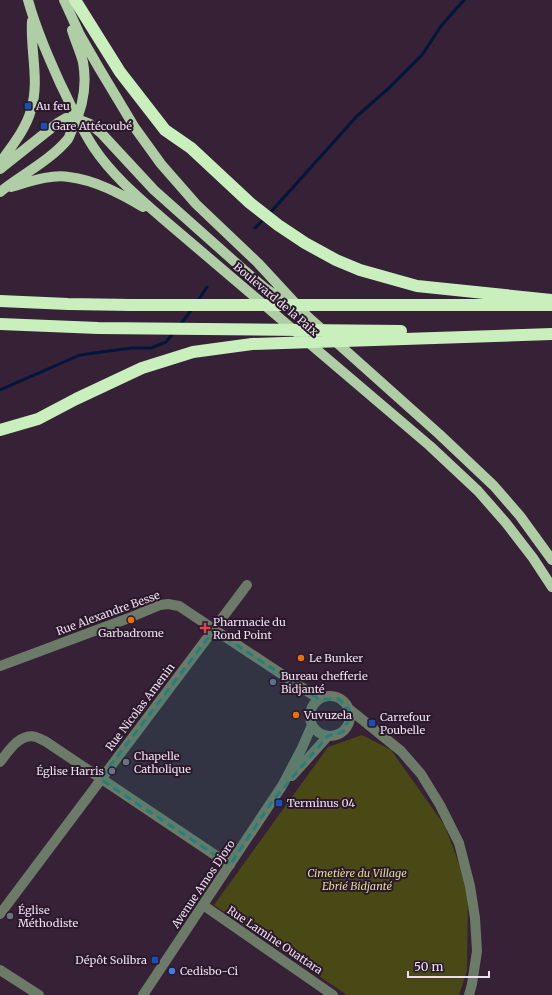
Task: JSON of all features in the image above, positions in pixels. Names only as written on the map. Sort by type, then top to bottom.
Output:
[{"type":"highway","points":[[75,0],[120,72],[165,130],[191,148],[250,203],[278,225],[305,243],[348,265],[393,280],[418,286],[552,300]]},
{"type":"highway","points":[[0,301],[116,305],[552,306]]},
{"type":"highway","points":[[0,324],[98,328],[552,334]]},
{"type":"highway","points":[[0,430],[38,419],[76,399],[142,368],[192,352],[252,344],[552,334]]},
{"type":"main road","name":"Boulevard de la Paix","points":[[28,0],[32,17],[42,42],[77,119],[94,148],[120,178],[162,218],[436,451],[478,491],[506,523],[533,558],[552,587]]},
{"type":"main road","name":"Boulevard de la Paix","points":[[2,190],[61,146],[68,138],[77,119],[84,91],[83,62],[63,0]]},
{"type":"main road","name":"Boulevard de la Paix","points":[[63,0],[80,35],[99,68],[135,128],[161,164],[196,204],[258,263],[307,316],[439,434],[494,486],[520,516],[552,560]]},
{"type":"main road","points":[[0,163],[22,131],[31,111],[34,93],[31,35],[32,17]]},
{"type":"main road","points":[[0,169],[59,122],[66,118],[77,119]]},
{"type":"main road","name":"Boulevard de la Paix","points":[[77,119],[90,124],[118,151],[154,190],[266,289],[307,316]]},
{"type":"main road","points":[[2,190],[28,182],[68,176],[93,182],[162,218]]},
{"type":"street","name":"Rue Nicolas Amenin","points":[[0,914],[247,585]]},
{"type":"street","name":"Rue Alexandre Besse","points":[[0,666],[160,605],[168,604],[179,606],[319,699]]},
{"type":"street","points":[[349,709],[350,717],[347,726],[343,732],[336,736],[321,735],[312,725],[310,711],[319,699],[333,696],[345,703],[349,709],[401,751],[421,774],[440,805],[459,843],[470,886],[475,918],[477,951],[469,995]]},
{"type":"street","name":"Avenue Amos Djoro","points":[[143,995],[282,786],[312,725]]},
{"type":"street","points":[[0,762],[15,744],[26,736],[35,736],[45,741],[230,865]]},
{"type":"street","name":"Avenue Amos Djoro","points":[[282,786],[328,736]]},
{"type":"street","name":"Rue Lamine Ouattara","points":[[203,905],[334,995]]},
{"type":"street","points":[[0,970],[39,995]]},
{"type":"highlighted area","points":[[214,630],[319,699],[339,699],[349,709],[350,717],[343,732],[328,736],[274,799],[230,865],[100,779]]},
{"type":"green space","name":"Cimetière du Village Ebrié Bidjanté","points":[[362,735],[391,750],[445,826],[468,888],[467,971],[459,995],[347,995],[214,905],[328,747]]},
{"type":"waterway","points":[[269,214],[357,116],[389,88],[422,55],[441,26],[464,0]]},
{"type":"waterway","points":[[255,228],[265,218]]},
{"type":"waterway","points":[[197,302],[207,287]]},
{"type":"waterway","points":[[180,325],[193,308]]},
{"type":"waterway","points":[[0,390],[80,355],[131,348],[151,348],[166,342],[174,332]]},
{"type":"place","name":"Au feu","points":[[28,106]]},
{"type":"place","name":"Gare Attécoubé","points":[[44,126]]},
{"type":"place","name":"Garbadrome","points":[[131,620]]},
{"type":"place","name":"Pharmacie du Rond Point","points":[[205,628]]},
{"type":"place","name":"Le Bunker","points":[[301,658]]},
{"type":"place","name":"Bureau chefferie Bidjanté","points":[[273,682]]},
{"type":"place","name":"Vuvuzela","points":[[296,715]]},
{"type":"place","name":"Carrefour Poubelle","points":[[372,723]]},
{"type":"place","name":"Chapelle Catholique","points":[[126,762]]},
{"type":"place","name":"Église Harris","points":[[112,771]]},
{"type":"place","name":"Terminus 04","points":[[279,803]]},
{"type":"place","name":"Église Méthodiste","points":[[10,916]]},
{"type":"place","name":"Dépôt Solibra","points":[[155,960]]},
{"type":"place","name":"Cedisbo-Ci","points":[[172,971]]}]
